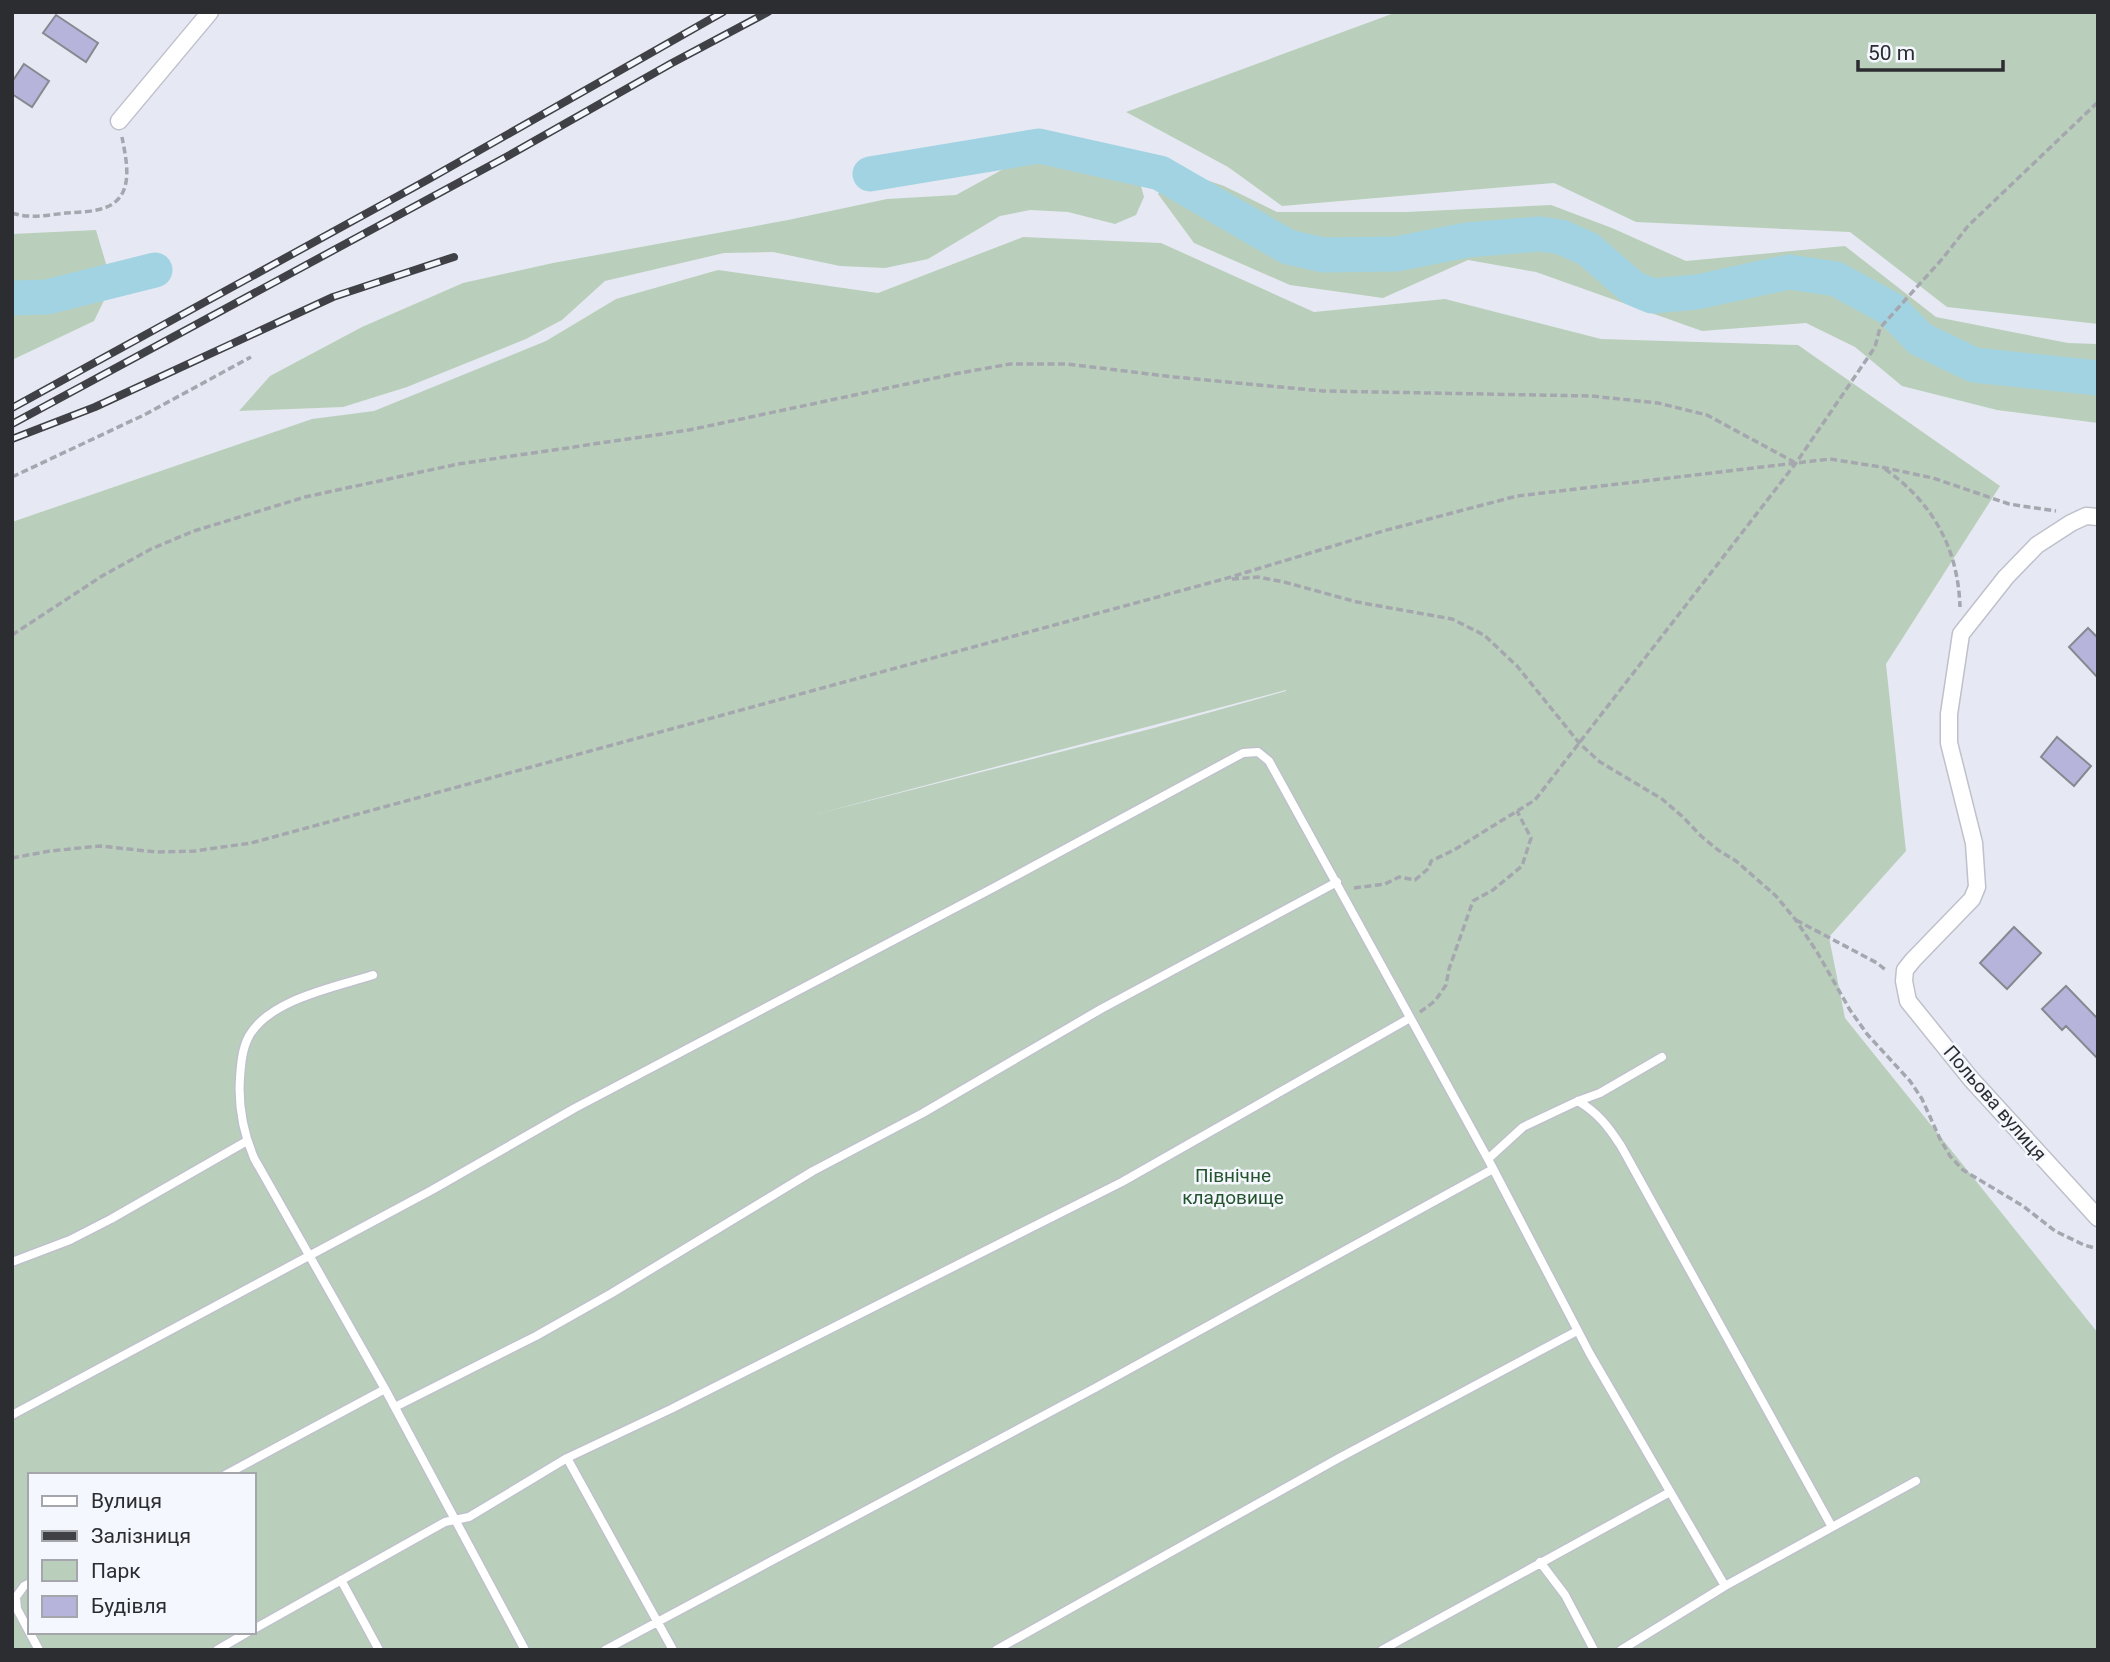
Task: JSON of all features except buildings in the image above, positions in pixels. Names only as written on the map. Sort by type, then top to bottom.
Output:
[{"type":"street","points":[[119,121],[210,12]]},
{"type":"street","points":[[1904,986],[1905,970],[1972,899],[1977,887],[1974,843],[1950,743],[1949,714],[1961,634],[2006,577],[2037,545],[2071,523],[2092,517]]},
{"type":"street","name":"Польова вулиця","points":[[1904,986],[1908,1001],[1970,1079],[2098,1218]]},
{"type":"lane","points":[[12,1415],[432,1190],[575,1108],[1243,753],[1258,752],[1269,761],[1337,882],[1488,1159],[1577,1331],[1725,1586]]},
{"type":"lane","points":[[395,1407],[536,1336],[813,1171],[923,1113],[1101,1009],[1337,882]]},
{"type":"lane","points":[[373,975],[292,1001],[263,1020],[249,1035],[243,1050],[239,1095],[242,1122],[254,1158],[395,1407],[525,1650]]},
{"type":"lane","points":[[256,1628],[445,1522],[469,1517],[567,1458],[671,1409],[1122,1182],[1410,1018]]},
{"type":"lane","points":[[1488,1159],[1523,1127],[1600,1093],[1662,1057]]},
{"type":"lane","points":[[1577,1101],[1592,1109],[1607,1125],[1620,1146],[1832,1527]]},
{"type":"lane","points":[[12,1262],[70,1240],[111,1219],[247,1141]]},
{"type":"lane","points":[[605,1650],[1193,1335],[1493,1169]]},
{"type":"lane","points":[[996,1650],[1339,1458],[1577,1331]]},
{"type":"lane","points":[[229,1473],[385,1389]]},
{"type":"lane","points":[[567,1458],[673,1650]]},
{"type":"lane","points":[[1621,1650],[1725,1586],[1916,1481]]},
{"type":"lane","points":[[1382,1650],[1670,1492]]},
{"type":"lane","points":[[1540,1562],[1565,1595],[1594,1650]]},
{"type":"lane","points":[[341,1580],[379,1650]]},
{"type":"lane","points":[[28,1584],[16,1597],[17,1609],[28,1630]]},
{"type":"lane","points":[[30,1634],[39,1650]]},
{"type":"lane","points":[[217,1650],[245,1634]]},
{"type":"lane","points":[[1399,1640],[1405,1650]]},
{"type":"path","points":[[1337,882],[1347,888],[1385,884],[1399,877],[1415,880],[1429,868],[1431,861],[1454,850],[1535,800],[1796,463],[1875,347],[1880,328],[1968,226],[2098,102]]},
{"type":"path","points":[[12,213],[36,216],[97,210],[111,206],[125,186],[128,171],[119,121]]},
{"type":"path","points":[[12,477],[144,415],[251,357]]},
{"type":"path","points":[[12,635],[102,576],[151,549],[194,531],[305,496],[458,464],[689,430],[1010,364],[1066,364],[1323,391],[1591,396],[1658,402],[1706,415],[1796,463]]},
{"type":"path","points":[[12,858],[100,846],[156,852],[195,851],[251,843],[1224,579],[1383,531],[1517,496],[1830,459],[1933,478],[2009,504],[2092,517]]},
{"type":"path","points":[[1881,467],[1901,481],[1924,505],[1946,538],[1958,582],[1961,634]]},
{"type":"path","points":[[1224,579],[1271,579],[1357,602],[1452,619],[1484,635],[1517,666],[1580,744],[1600,762],[1662,799],[1701,836],[1755,876],[1776,896],[1817,952],[1867,1034],[1910,1081],[1922,1099],[1950,1156],[1963,1170],[2023,1206],[2055,1231],[2098,1249]]},
{"type":"path","points":[[1410,1018],[1435,1001],[1446,985],[1449,968],[1473,901],[1493,890],[1522,866],[1531,838],[1517,811]]},
{"type":"path","points":[[1795,919],[1877,963],[1904,986]]},
{"type":"green space","points":[[1397,12],[2098,12],[2098,324],[1947,307],[1850,232],[1636,222],[1554,183],[1282,206],[1228,167],[1126,112]]},
{"type":"green space","points":[[1020,160],[1116,169],[1138,175],[1144,197],[1136,215],[1115,224],[1068,212],[1030,210],[1000,216],[928,259],[885,268],[840,266],[773,252],[724,253],[605,281],[562,320],[526,339],[407,387],[343,407],[239,411],[270,376],[362,327],[463,283],[553,263],[887,199],[956,195]]},
{"type":"green space","points":[[1172,168],[1224,186],[1277,212],[1406,212],[1551,205],[1612,228],[1686,261],[1845,246],[1936,317],[2068,343],[2098,344],[2098,423],[1997,410],[1902,386],[1855,347],[1806,323],[1702,331],[1536,272],[1468,260],[1383,298],[1290,285],[1194,243],[1158,194]]},
{"type":"green space","points":[[96,230],[112,284],[94,321],[12,360],[12,234]]},
{"type":"green space","name":"Північне кладовище","points":[[1023,237],[1161,243],[1314,312],[1445,299],[1601,339],[1798,345],[2000,486],[1886,664],[1906,851],[1829,937],[1845,1018],[2098,1333],[2098,1650],[12,1650],[12,522],[312,419],[374,411],[546,341],[616,299],[718,270],[878,293]],"holes":[[[1286,690],[1154,728],[817,814]]]},
{"type":"waterway","points":[[870,174],[1039,146],[1160,173],[1288,247],[1323,255],[1396,254],[1467,240],[1540,234],[1561,237],[1588,249],[1633,288],[1652,296],[1697,292],[1789,272],[1836,279],[1891,309],[1920,339],[1974,365],[2098,378]]},
{"type":"waterway","points":[[12,298],[47,297],[155,270]]},
{"type":"railway","points":[[12,408],[429,179],[723,12]]},
{"type":"railway","points":[[12,424],[768,12]]},
{"type":"railway","points":[[12,439],[95,407],[333,297],[454,257]]}]
